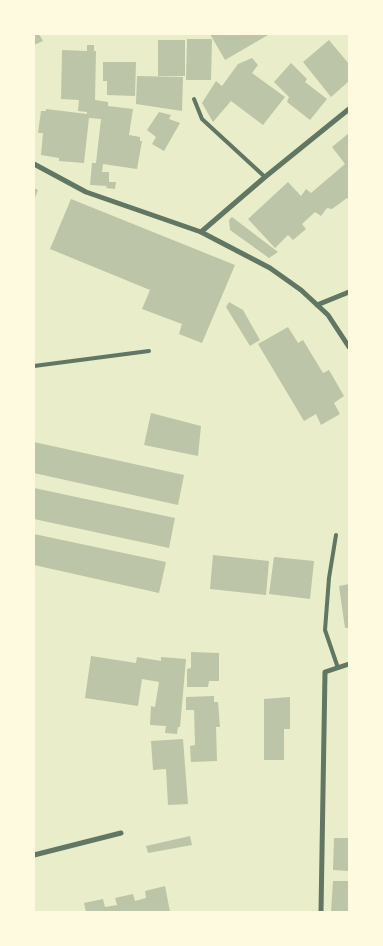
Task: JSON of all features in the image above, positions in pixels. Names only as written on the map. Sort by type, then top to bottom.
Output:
[{"type":"street","points":[[201,232],[349,109]]},
{"type":"street","points":[[34,164],[86,192],[201,232],[270,268],[301,290],[328,315],[349,347]]},
{"type":"street","points":[[317,305],[349,292]]},
{"type":"street","points":[[321,912],[325,672],[349,664]]},
{"type":"street","points":[[34,854],[121,833]]},
{"type":"lane","points":[[194,100],[202,119],[265,177]]},
{"type":"lane","points":[[34,366],[149,351]]},
{"type":"lane","points":[[336,535],[329,578],[324,630],[338,668]]},
{"type":"building","points":[[34,34],[39,34],[43,41],[34,45]]},
{"type":"building","points":[[210,34],[268,34],[268,35],[225,60]]},
{"type":"building","points":[[187,39],[212,39],[211,80],[186,80]]},
{"type":"building","points":[[158,40],[185,40],[185,76],[158,76]]},
{"type":"building","points":[[329,40],[349,64],[349,81],[331,97],[303,62]]},
{"type":"building","points":[[87,45],[94,45],[94,51],[96,51],[95,100],[108,102],[108,106],[133,109],[129,135],[140,137],[140,141],[142,141],[137,169],[103,164],[102,172],[109,172],[109,182],[116,182],[115,189],[106,188],[107,186],[90,185],[92,163],[96,163],[101,119],[89,118],[84,163],[59,161],[59,158],[41,155],[43,133],[38,133],[41,111],[46,111],[46,109],[87,114],[87,112],[78,111],[79,100],[61,99],[62,50],[87,51]]},
{"type":"building","points":[[252,58],[258,65],[252,73],[285,97],[263,125],[231,101],[213,122],[202,103],[216,81],[222,86],[238,64]]},
{"type":"building","points":[[103,62],[136,62],[135,96],[107,95],[107,81],[103,81]]},
{"type":"building","points":[[291,63],[307,79],[305,82],[327,99],[310,120],[287,102],[289,97],[274,82]]},
{"type":"building","points":[[137,76],[183,77],[182,111],[136,104]]},
{"type":"building","points":[[159,112],[171,115],[169,119],[180,123],[164,151],[152,144],[156,137],[147,130]]},
{"type":"building","points":[[349,133],[349,200],[347,198],[332,209],[327,208],[321,216],[315,212],[302,224],[306,229],[293,240],[288,235],[275,248],[248,219],[288,182],[301,196],[306,189],[311,193],[345,164],[332,147]]},
{"type":"building","points":[[34,188],[38,190],[34,200]]},
{"type":"building","points":[[71,199],[235,265],[202,343],[179,334],[182,324],[142,309],[150,290],[50,249]]},
{"type":"building","points":[[232,217],[278,252],[269,258],[230,230],[229,220]]},
{"type":"building","points":[[229,302],[243,310],[260,340],[250,346],[226,307]]},
{"type":"building","points":[[288,327],[298,343],[303,340],[323,373],[329,370],[344,396],[334,403],[340,414],[321,425],[316,414],[304,421],[258,344]]},
{"type":"building","points":[[151,413],[201,426],[198,456],[144,445]]},
{"type":"building","points":[[34,442],[184,475],[178,505],[34,473]]},
{"type":"building","points":[[34,488],[175,518],[169,548],[34,519]]},
{"type":"building","points":[[34,534],[166,562],[159,593],[34,565]]},
{"type":"building","points":[[213,555],[269,561],[266,595],[210,589]]},
{"type":"building","points":[[274,557],[314,561],[310,599],[269,594]]},
{"type":"building","points":[[349,584],[349,628],[345,628],[339,586]]},
{"type":"building","points":[[191,652],[219,653],[219,681],[209,681],[208,687],[187,687],[187,669],[191,668]]},
{"type":"building","points":[[91,656],[136,663],[137,657],[161,661],[161,657],[186,659],[180,727],[178,727],[177,734],[165,733],[166,726],[150,725],[151,706],[155,707],[159,682],[142,679],[138,706],[85,698]]},
{"type":"building","points":[[214,696],[214,702],[218,702],[220,727],[216,727],[217,761],[191,762],[190,746],[195,745],[194,710],[186,710],[186,697]]},
{"type":"building","points":[[290,697],[290,729],[284,729],[284,760],[264,760],[264,699]]},
{"type":"building","points":[[183,739],[188,804],[168,805],[166,769],[153,770],[151,741]]},
{"type":"building","points":[[190,836],[192,845],[148,853],[146,846]]},
{"type":"building","points":[[334,838],[349,838],[349,871],[333,870]]},
{"type":"building","points":[[333,881],[349,881],[349,912],[331,912]]},
{"type":"building","points":[[165,886],[170,912],[86,912],[84,903],[103,899],[105,907],[117,905],[115,898],[133,894],[135,901],[146,898],[145,891]]}]
